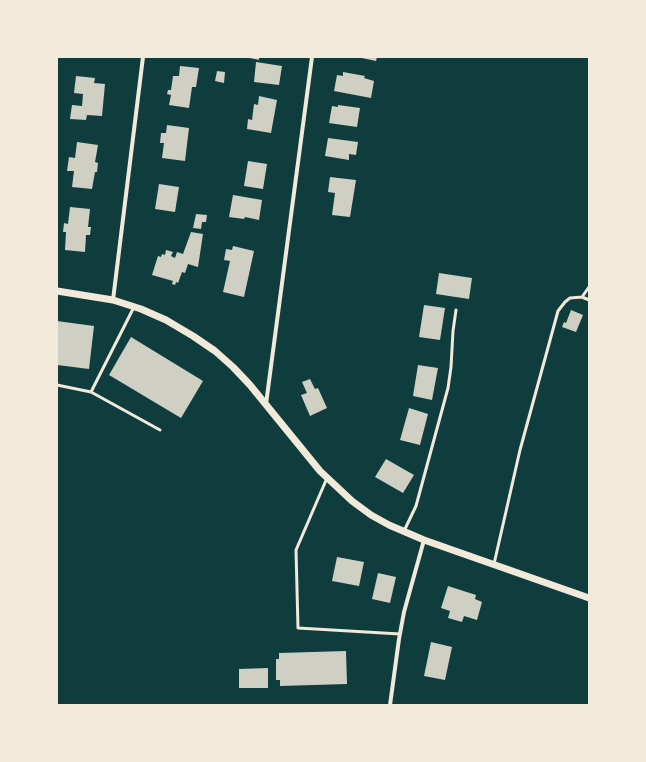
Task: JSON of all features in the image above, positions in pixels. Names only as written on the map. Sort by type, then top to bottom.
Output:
[{"type":"street","points":[[113,300],[144,57]]},
{"type":"street","points":[[266,404],[312,57]]},
{"type":"street","points":[[57,291],[113,300],[134,307],[166,320],[215,351],[266,404],[327,478],[358,506],[377,518],[404,532],[424,540],[589,598]]},
{"type":"street","points":[[390,705],[404,612],[424,540]]},
{"type":"lane","points":[[582,297],[589,287]]},
{"type":"lane","points":[[494,564],[520,450],[558,311],[570,298],[582,297],[589,300]]},
{"type":"lane","points":[[91,392],[134,307]]},
{"type":"lane","points":[[404,532],[416,506],[448,388],[456,310]]},
{"type":"lane","points":[[57,385],[91,392],[160,430]]},
{"type":"lane","points":[[327,478],[296,550],[298,628],[400,634]]},
{"type":"building","points":[[245,57],[259,57],[259,60]]},
{"type":"building","points":[[357,57],[377,57],[376,61]]},
{"type":"building","points":[[256,62],[282,66],[279,85],[254,82]]},
{"type":"building","points":[[180,66],[199,68],[196,87],[192,87],[189,108],[169,105],[171,95],[167,94],[168,90],[171,90],[173,76],[179,76]]},
{"type":"building","points":[[217,71],[225,72],[224,83],[215,81]]},
{"type":"building","points":[[343,72],[365,76],[364,78],[374,81],[371,98],[334,91],[337,75],[343,76]]},
{"type":"building","points":[[76,76],[95,78],[94,83],[105,84],[102,116],[87,115],[86,120],[70,119],[72,105],[82,106],[83,94],[74,93]]},
{"type":"building","points":[[259,96],[277,100],[271,133],[247,129],[248,119],[252,120],[254,104],[258,105]]},
{"type":"building","points":[[338,105],[360,108],[357,127],[329,123],[332,106],[338,107]]},
{"type":"building","points":[[167,125],[189,128],[185,161],[162,158],[164,143],[160,143],[161,133],[166,133]]},
{"type":"building","points":[[328,138],[358,142],[356,155],[349,154],[349,160],[325,156]]},
{"type":"building","points":[[77,142],[98,145],[95,162],[98,163],[97,172],[95,172],[92,189],[72,187],[74,171],[67,171],[69,157],[75,158]]},
{"type":"building","points":[[248,161],[267,164],[263,189],[244,186]]},
{"type":"building","points":[[330,177],[356,180],[350,217],[332,215],[335,193],[328,192]]},
{"type":"building","points":[[159,184],[179,187],[175,212],[155,209]]},
{"type":"building","points":[[233,195],[262,200],[259,220],[245,217],[244,219],[229,217]]},
{"type":"building","points":[[70,207],[90,209],[88,227],[91,227],[90,235],[86,235],[85,252],[65,250],[66,232],[63,232],[64,223],[68,224]]},
{"type":"building","points":[[196,214],[207,215],[206,222],[202,222],[201,229],[193,228]]},
{"type":"building","points":[[191,232],[203,234],[198,267],[188,264],[185,273],[182,272],[178,283],[176,282],[175,285],[172,284],[173,281],[152,275],[158,256],[161,257],[162,254],[165,255],[166,250],[173,252],[171,256],[175,258],[177,252],[183,254]]},
{"type":"building","points":[[233,246],[254,251],[244,297],[223,292],[230,261],[224,260],[226,249],[232,250]]},
{"type":"building","points":[[439,273],[472,278],[469,299],[436,294]]},
{"type":"building","points":[[424,305],[445,308],[440,340],[419,337]]},
{"type":"building","points":[[571,310],[583,315],[576,332],[562,327],[564,322],[566,323]]},
{"type":"building","points":[[57,321],[94,326],[89,369],[57,365]]},
{"type":"building","points":[[131,337],[203,381],[181,418],[109,375]]},
{"type":"building","points":[[418,365],[438,368],[432,400],[413,396]]},
{"type":"building","points":[[310,379],[315,389],[318,388],[327,408],[310,416],[301,395],[307,393],[302,382]]},
{"type":"building","points":[[409,408],[428,414],[420,445],[400,440]]},
{"type":"building","points":[[386,459],[414,475],[403,493],[375,477]]},
{"type":"building","points":[[337,557],[364,562],[359,586],[332,581]]},
{"type":"building","points":[[378,573],[396,577],[390,603],[372,599]]},
{"type":"building","points":[[448,586],[476,595],[475,599],[482,602],[477,620],[464,616],[462,622],[448,618],[450,611],[441,608]]},
{"type":"building","points":[[431,642],[452,647],[445,680],[424,676]]},
{"type":"building","points":[[346,651],[347,684],[280,686],[280,680],[276,680],[276,659],[279,659],[279,653]]},
{"type":"building","points":[[268,668],[268,688],[239,688],[239,669]]}]
